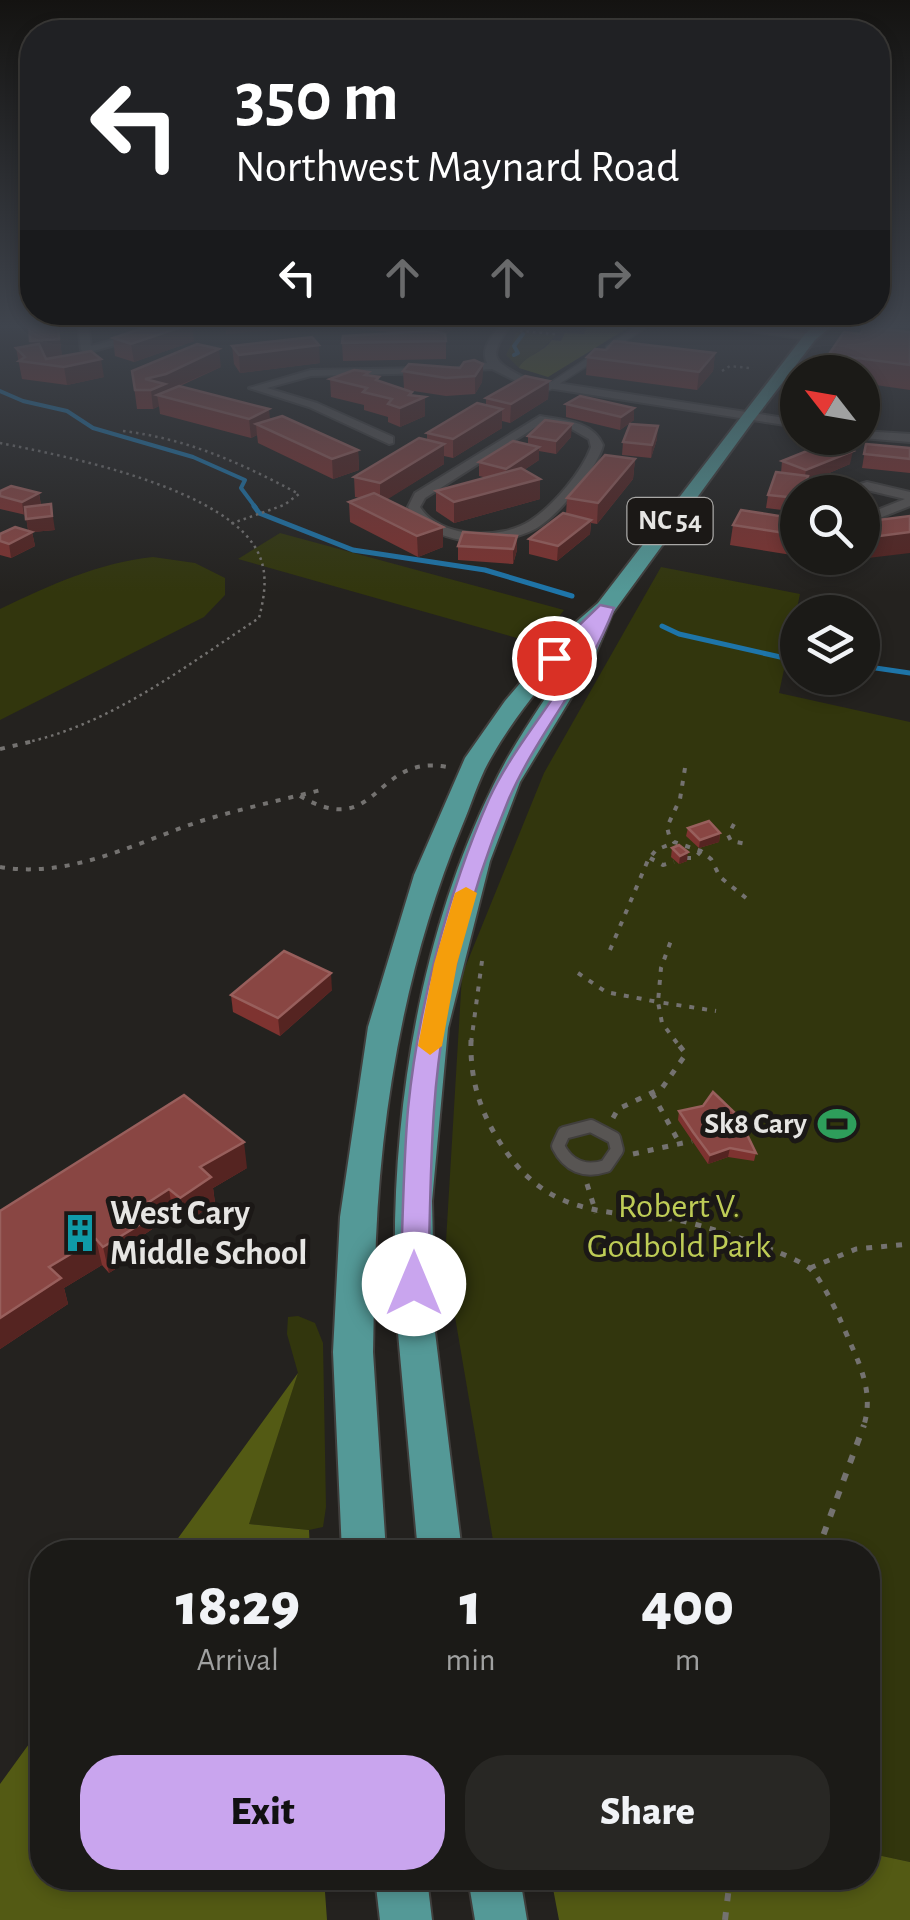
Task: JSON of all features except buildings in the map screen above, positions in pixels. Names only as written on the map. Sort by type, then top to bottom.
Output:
[{"type":"main road","name":"NC 54","points":[[363,1540],[354,1352],[358,1216],[384,1027],[428,875],[478,758],[539,676],[570,640],[606,608],[749,414]]},
{"type":"main road","name":"NC 54","points":[[439,1540],[422,1400],[414,1284],[421,1107],[435,1013],[457,922],[498,802],[513,770],[592,646],[606,608]]},
{"type":"main road","points":[[355,1288],[414,1284]]},
{"type":"main road","points":[[402,1890],[406,1920]]},
{"type":"main road","points":[[496,1890],[501,1920]]},
{"type":"street","points":[[331,414],[388,440]]},
{"type":"street","points":[[540,419],[586,431],[598,448],[588,467],[539,522],[514,532],[479,536],[436,528],[419,519],[414,507],[420,496],[548,414]]},
{"type":"street","points":[[725,414],[780,422]]},
{"type":"street","points":[[880,436],[910,438]]},
{"type":"street","points":[[880,490],[910,498]]},
{"type":"street","points":[[880,512],[910,498]]},
{"type":"lane","points":[[580,1126],[606,1131],[614,1138],[618,1152],[609,1165],[582,1170],[559,1154],[559,1139],[580,1126]]},
{"type":"path","points":[[123,431],[156,434],[218,450],[299,494],[230,524]]},
{"type":"path","points":[[0,443],[112,467],[206,507],[256,546],[267,586],[260,618],[117,708],[47,738],[0,749]]},
{"type":"path","points":[[300,796],[322,811],[346,812],[368,804],[394,774],[410,766],[438,763],[452,772]]},
{"type":"path","points":[[674,842],[668,827],[680,800],[685,768]]},
{"type":"path","points":[[0,867],[30,872],[59,870],[205,820],[321,790]]},
{"type":"path","points":[[734,824],[728,835],[731,841],[746,844]]},
{"type":"path","points":[[674,842],[702,851],[712,860],[720,877],[746,898]]},
{"type":"path","points":[[610,950],[614,928],[625,915],[650,858],[674,842]]},
{"type":"path","points":[[686,858],[695,858],[702,851]]},
{"type":"path","points":[[650,858],[663,865],[674,862]]},
{"type":"path","points":[[606,1131],[618,1109],[662,1088],[686,1054],[662,1023],[658,1002],[661,968],[672,936]]},
{"type":"path","points":[[482,961],[469,1045],[470,1072],[484,1117],[524,1176],[550,1196],[596,1212],[675,1219],[708,1227],[810,1268],[842,1322],[869,1396],[868,1413],[821,1540]]},
{"type":"path","points":[[578,973],[606,992],[716,1010]]},
{"type":"path","points":[[652,1092],[680,1144]]},
{"type":"path","points":[[618,1152],[640,1155],[692,1141]]},
{"type":"path","points":[[582,1170],[596,1212]]},
{"type":"path","points":[[810,1268],[856,1249],[910,1244]]},
{"type":"path","points":[[726,1920],[729,1890]]},
{"type":"green space","points":[[280,533],[564,610],[538,644],[238,559]]},
{"type":"green space","points":[[153,557],[195,563],[225,578],[225,595],[204,617],[0,720],[0,609],[93,570]]},
{"type":"green space","name":"Robert V. Godbold Park","points":[[661,567],[800,594],[780,595],[780,695],[910,722],[910,1862],[880,1856],[880,1540],[493,1540],[445,1258],[462,975],[544,773]]},
{"type":"green space","points":[[298,1316],[315,1323],[323,1343],[326,1507],[323,1527],[309,1530],[248,1524],[298,1373],[287,1334],[288,1317]]},
{"type":"green space","points":[[298,1373],[249,1524],[309,1530],[309,1540],[177,1540]]},
{"type":"green space","points":[[30,1743],[30,1890],[325,1890],[327,1920],[0,1920],[0,1784]]},
{"type":"green space","points":[[880,1856],[910,1862],[910,1920],[559,1920],[553,1890],[880,1890]]},
{"type":"waterway","points":[[71,414],[93,428],[193,457],[245,480],[241,488],[256,508]]},
{"type":"waterway","points":[[254,506],[259,513],[353,550],[485,570],[572,596]]},
{"type":"waterway","points":[[662,626],[679,634],[780,657]]},
{"type":"waterway","points":[[880,669],[910,673]]},
{"type":"slow traffic","points":[[430,1046],[446,964],[466,893]]},
{"type":"place","name":"Sk8 Cary","points":[[837,1124]]},
{"type":"place","name":"West Cary Middle School","points":[[80,1233]]},
{"type":"route","points":[[414,1284],[421,1107],[435,1013],[457,922],[484,838],[513,770],[592,646],[606,608],[554,658]]}]
